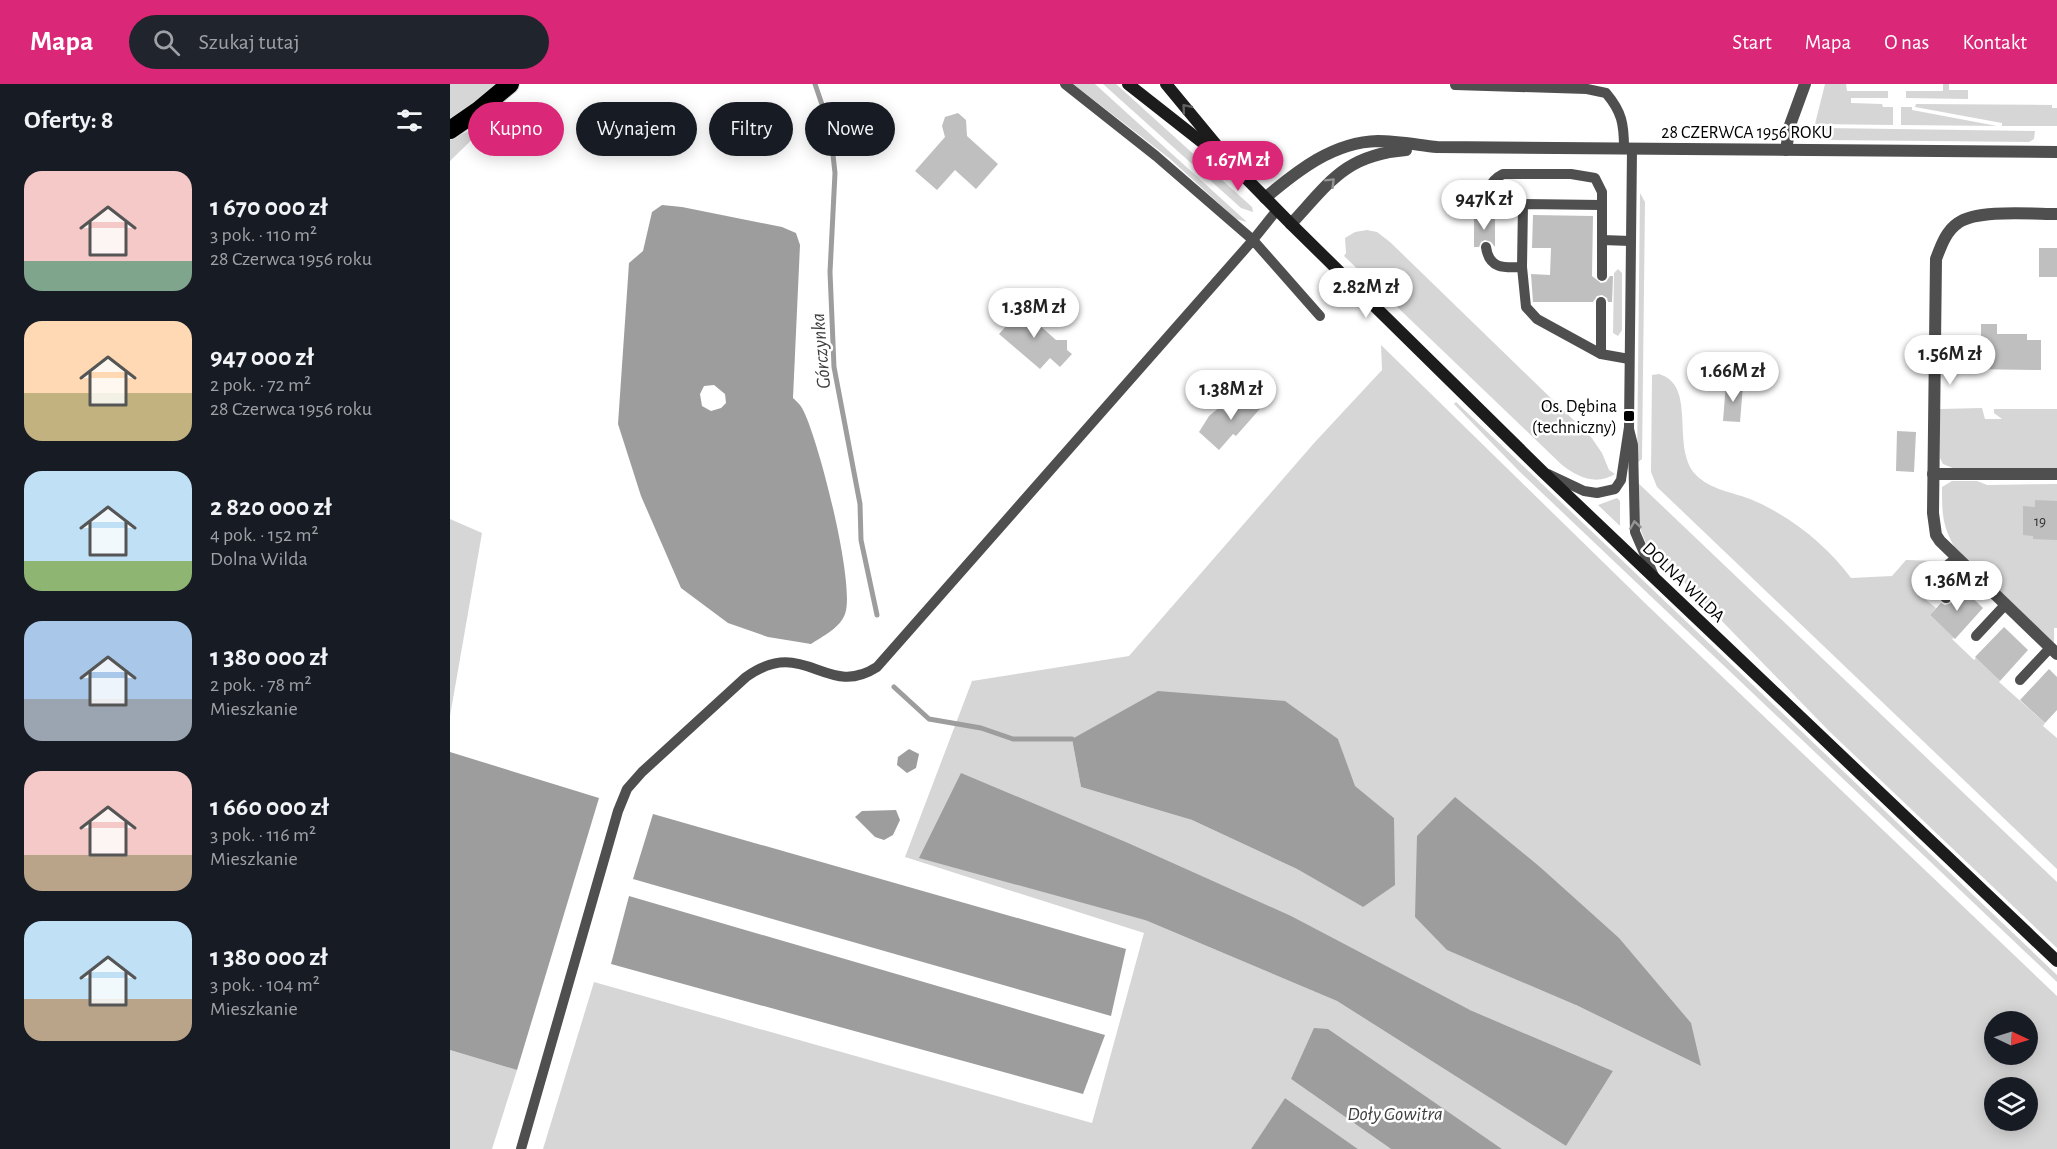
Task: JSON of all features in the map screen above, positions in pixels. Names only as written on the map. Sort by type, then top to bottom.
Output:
[{"type":"highway","points":[[450,129],[480,110],[510,84]]},
{"type":"main road","points":[[1128,84],[1233,165]]},
{"type":"main road","points":[[1166,84],[1233,165],[1291,224]]},
{"type":"main road","name":"DOLNA WILDA","points":[[1291,224],[1543,472],[2057,961]]},
{"type":"street","points":[[1786,150],[1790,126],[1805,84]]},
{"type":"street","name":"28 CZERWCA 1956 ROKU","points":[[1265,198],[1292,175],[1341,148],[1378,141],[1437,147]]},
{"type":"street","name":"28 CZERWCA 1956 ROKU","points":[[1291,224],[1341,172],[1358,160],[1390,151],[1437,147],[2057,152]]},
{"type":"street","points":[[2054,651],[1936,535],[1933,513],[1933,474],[1936,259],[1944,239],[1959,222],[1987,214],[2057,214]]},
{"type":"street","points":[[1933,474],[2057,474]]},
{"type":"lane","points":[[1065,84],[1156,156],[1253,240],[1320,316]]},
{"type":"lane","points":[[1455,85],[1587,89],[1606,93],[1618,108],[1628,148],[1631,241],[1629,427],[1633,445],[1635,532],[1656,579]]},
{"type":"lane","points":[[1486,215],[1488,189],[1497,177],[1503,174],[1586,175],[1595,178],[1602,192],[1602,276]]},
{"type":"lane","points":[[1602,205],[1523,204],[1522,267],[1526,307],[1537,319],[1600,354],[1629,359]]},
{"type":"lane","points":[[521,1149],[627,789],[746,677],[762,666],[774,662],[796,662],[844,678],[867,673],[877,667],[1277,210]]},
{"type":"lane","points":[[1602,240],[1631,241]]},
{"type":"lane","points":[[1486,247],[1488,258],[1498,266],[1522,267]]},
{"type":"lane","points":[[1600,354],[1602,302]]},
{"type":"lane","points":[[1543,472],[1584,491],[1597,493],[1615,489],[1621,480],[1624,468],[1625,443],[1629,427]]},
{"type":"lane","points":[[1946,598],[1934,586],[1940,572],[1958,557]]},
{"type":"lane","points":[[1976,636],[2005,605]]},
{"type":"lane","points":[[2019,680],[2054,651]]},
{"type":"shaded area","points":[[450,84],[498,84],[473,102],[468,102],[468,106],[450,119]]},
{"type":"shaded area","points":[[1073,84],[1095,84],[1247,222],[1236,219],[1169,158]]},
{"type":"shaded area","points":[[1103,84],[1116,84],[1252,207],[1253,212],[1241,208]]},
{"type":"shaded area","points":[[1825,84],[1846,84],[1847,91],[1888,91],[1888,98],[1851,98],[1851,103],[1882,104],[1883,107],[1893,107],[1893,125],[1815,124]]},
{"type":"shaded area","points":[[1943,84],[1949,84],[1949,90],[1968,90],[1968,99],[1906,98],[1906,91],[1943,91]]},
{"type":"shaded area","points":[[1916,104],[2052,105],[2052,108],[2057,108],[2057,126],[2002,126],[2002,123],[1915,107]]},
{"type":"shaded area","points":[[1901,107],[1912,107],[1912,110],[1997,126],[1901,125]]},
{"type":"shaded area","points":[[1825,128],[2035,131],[2034,139],[2029,142],[1825,140]]},
{"type":"shaded area","points":[[468,131],[468,143],[450,161],[450,140]]},
{"type":"shaded area","points":[[1640,193],[1645,202],[1642,459],[1637,463]]},
{"type":"shaded area","points":[[1367,230],[1377,232],[1390,242],[1591,437],[1602,453],[1609,470],[1615,474],[1608,478],[1594,480],[1574,473],[1562,465],[1344,256],[1346,253],[1345,238],[1355,232]]},
{"type":"shaded area","points":[[1618,269],[1622,273],[1622,330],[1618,336],[1613,333],[1614,273]]},
{"type":"shaded area","points":[[1381,345],[1648,606],[2057,996],[2057,1149],[1502,1149],[1328,1030],[1291,1079],[1391,1149],[1358,1149],[1285,1098],[1251,1149],[543,1149],[594,982],[1092,1123],[1144,933],[905,857],[972,681],[1129,656],[1315,442],[1382,370]],"holes":[[[1072,739],[1338,739],[1354,786],[1394,818],[1363,907],[1297,869],[1192,820],[1081,787]],[[1540,867],[1701,1066],[1576,1005]],[[1145,920],[1470,1010],[1613,1071],[1566,1146],[1337,1001]]]},
{"type":"shaded area","points":[[1659,374],[1671,380],[1678,391],[1685,449],[1689,463],[1702,480],[1750,499],[1793,522],[1831,554],[1851,578],[1892,576],[1906,560],[1941,561],[1919,594],[1936,608],[1930,615],[1974,660],[1976,658],[2045,723],[2043,726],[2057,738],[2057,869],[1657,487],[1651,472],[1652,375]]},
{"type":"shaded area","points":[[1456,402],[2057,975],[2057,982],[1519,471],[1454,404]]},
{"type":"shaded area","points":[[1982,408],[1985,419],[2002,419],[1994,413],[1994,409],[2057,409],[2057,468],[1955,469],[1943,464],[1940,458],[1940,409]]},
{"type":"shaded area","points":[[1636,481],[2057,882],[2057,948],[1829,731],[1646,543],[1639,526]]},
{"type":"shaded area","points":[[1952,481],[1977,481],[1987,485],[2057,484],[2057,628],[2054,628],[2054,643],[1955,548],[1945,526],[1942,504],[1942,487]]},
{"type":"shaded area","points":[[1617,498],[1620,501],[1620,526],[1598,505]]},
{"type":"shaded area","points":[[450,519],[482,533],[450,716]]},
{"type":"shaded area","points":[[450,1050],[517,1070],[492,1149],[450,1149]]},
{"type":"water","points":[[662,205],[682,207],[782,227],[796,233],[800,245],[793,398],[801,407],[809,424],[826,478],[840,544],[847,598],[843,619],[831,631],[811,644],[768,637],[728,623],[681,588],[641,496],[618,424],[629,263],[643,251],[652,212]],"holes":[[[714,385],[725,394],[726,403],[721,408],[711,411],[702,406],[700,394],[704,386]]]},
{"type":"water","points":[[1158,691],[1285,701],[1338,739],[1355,786],[1394,818],[1395,885],[1363,907],[1297,869],[1192,820],[1081,787],[1072,739]]},
{"type":"water","points":[[909,749],[919,754],[916,768],[907,773],[897,765],[898,757]]},
{"type":"water","points":[[450,752],[599,798],[517,1070],[450,1050]]},
{"type":"water","points":[[961,773],[1128,843],[1291,916],[1470,1010],[1613,1071],[1566,1146],[1337,1001],[1145,920],[919,858]]},
{"type":"water","points":[[1455,797],[1540,867],[1619,938],[1691,1023],[1701,1066],[1576,1005],[1447,950],[1415,917],[1417,836]]},
{"type":"water","points":[[896,810],[900,820],[893,835],[884,840],[875,837],[855,817],[862,811]]},
{"type":"water","points":[[653,814],[1126,949],[1111,1016],[633,879]]},
{"type":"water","points":[[629,896],[1105,1035],[1083,1094],[611,964]]},
{"type":"water","name":"Doły Gowitra","points":[[1314,1028],[1328,1029],[1502,1149],[1391,1149],[1291,1079]]},
{"type":"water","name":"Doły Gowitra","points":[[1285,1098],[1358,1149],[1251,1149]]},
{"type":"building","points":[[958,113],[966,120],[967,136],[998,164],[976,189],[955,170],[937,190],[915,171],[945,137],[942,126],[945,117]]},
{"type":"building","points":[[1474,215],[1479,215],[1482,221],[1486,222],[1495,215],[1495,247],[1491,242],[1485,240],[1479,247],[1474,247]]},
{"type":"building","points":[[1533,215],[1593,216],[1592,276],[1601,283],[1613,276],[1612,302],[1608,302],[1607,298],[1602,295],[1597,296],[1593,302],[1533,302],[1531,274],[1550,275],[1551,248],[1532,248]]},
{"type":"building","points":[[2039,248],[2057,248],[2057,277],[2039,277]]},
{"type":"building","points":[[1018,302],[1026,303],[1029,309],[1028,315],[1056,340],[1067,340],[1067,350],[1072,354],[1060,367],[1050,358],[1040,369],[999,334],[1015,316],[1014,307]]},
{"type":"building","points":[[1981,324],[1997,324],[1997,334],[2027,334],[2027,340],[2041,340],[2041,370],[1968,369],[1968,340],[1981,340]]},
{"type":"building","points":[[1726,384],[1743,385],[1740,422],[1723,421]]},
{"type":"building","points":[[1253,390],[1266,402],[1236,436],[1233,434],[1219,450],[1199,432],[1209,416],[1220,407],[1230,416]]},
{"type":"building","points":[[1897,431],[1916,432],[1914,472],[1896,471]]},
{"type":"building","points":[[2035,500],[2057,501],[2057,540],[2033,539],[2033,536],[2023,535],[2023,506],[2035,507]]},
{"type":"building","points":[[1959,585],[1983,608],[1955,639],[1930,615],[1941,603],[1945,605],[1951,603],[1953,599],[1951,593]]},
{"type":"building","points":[[2004,627],[2028,650],[2000,681],[1975,657]]},
{"type":"building","points":[[2049,669],[2057,677],[2057,710],[2045,723],[2020,700]]},
{"type":"waterway","name":"Górczynka","points":[[815,84],[830,128],[835,173],[830,272],[834,367],[860,504],[861,540],[877,615]]},
{"type":"waterway","name":"Górczynka","points":[[894,687],[929,719],[981,728],[1013,739],[1072,739]]},
{"type":"place","name":"Os. Dębina (techniczny)","points":[[1629,416]]}]
